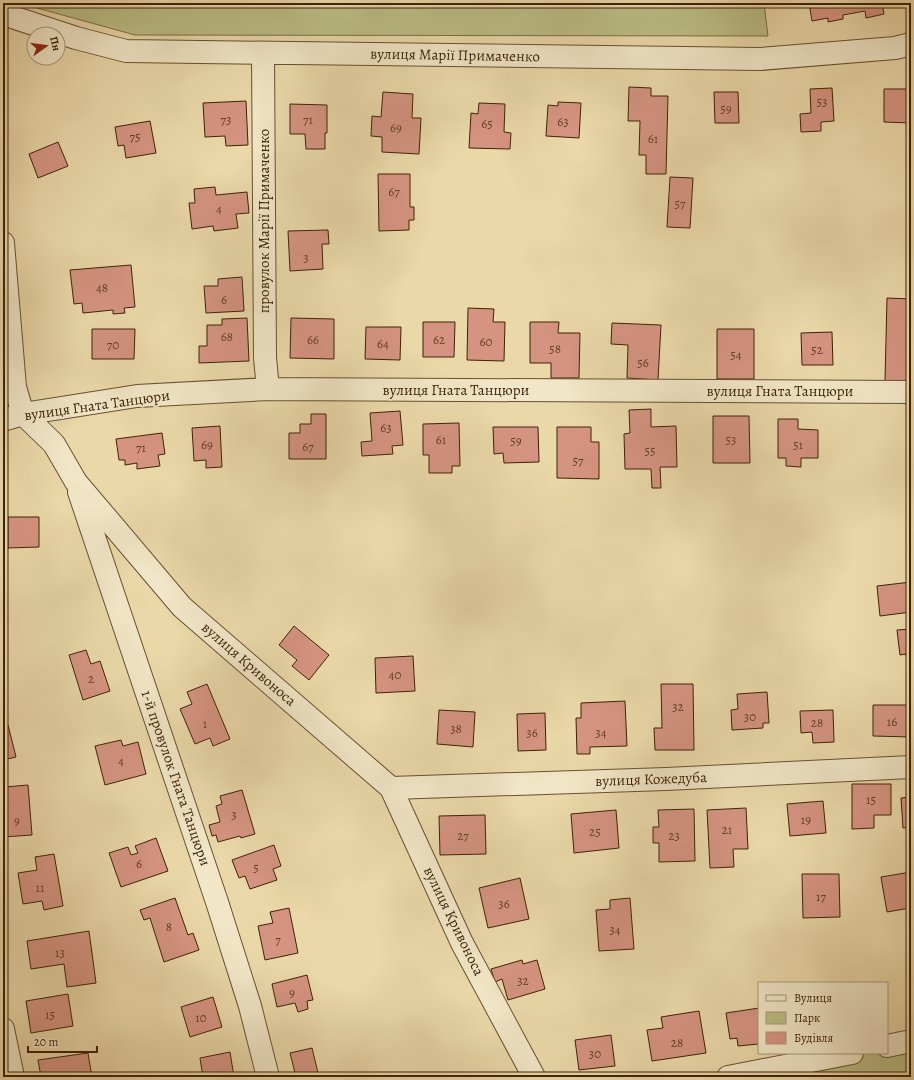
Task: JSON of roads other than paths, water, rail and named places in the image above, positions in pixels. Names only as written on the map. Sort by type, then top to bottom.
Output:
[{"type":"street","name":"вулиця Марії Примаченко","points":[[3,14],[76,38],[126,51],[760,59],[896,48],[911,44]]},
{"type":"street","name":"провулок Марії Примаченко","points":[[263,53],[265,358],[268,389]]},
{"type":"street","name":"вулиця Кривоноса","points":[[3,243],[15,387],[13,417],[54,444],[76,482],[182,607],[391,788],[462,943],[534,1077]]},
{"type":"street","name":"вулиця Гната Танцюри","points":[[13,417],[137,396],[268,389],[911,392]]},
{"type":"street","name":"1-й провулок Гната Танцюри","points":[[76,482],[217,902],[250,1006],[268,1077]]},
{"type":"street","name":"вулиця Кожедуба","points":[[391,788],[666,779],[911,767]]},
{"type":"street","points":[[3,1029],[13,1077]]},
{"type":"street","points":[[888,1046],[911,1042]]},
{"type":"street","points":[[728,1077],[847,1054]]}]
